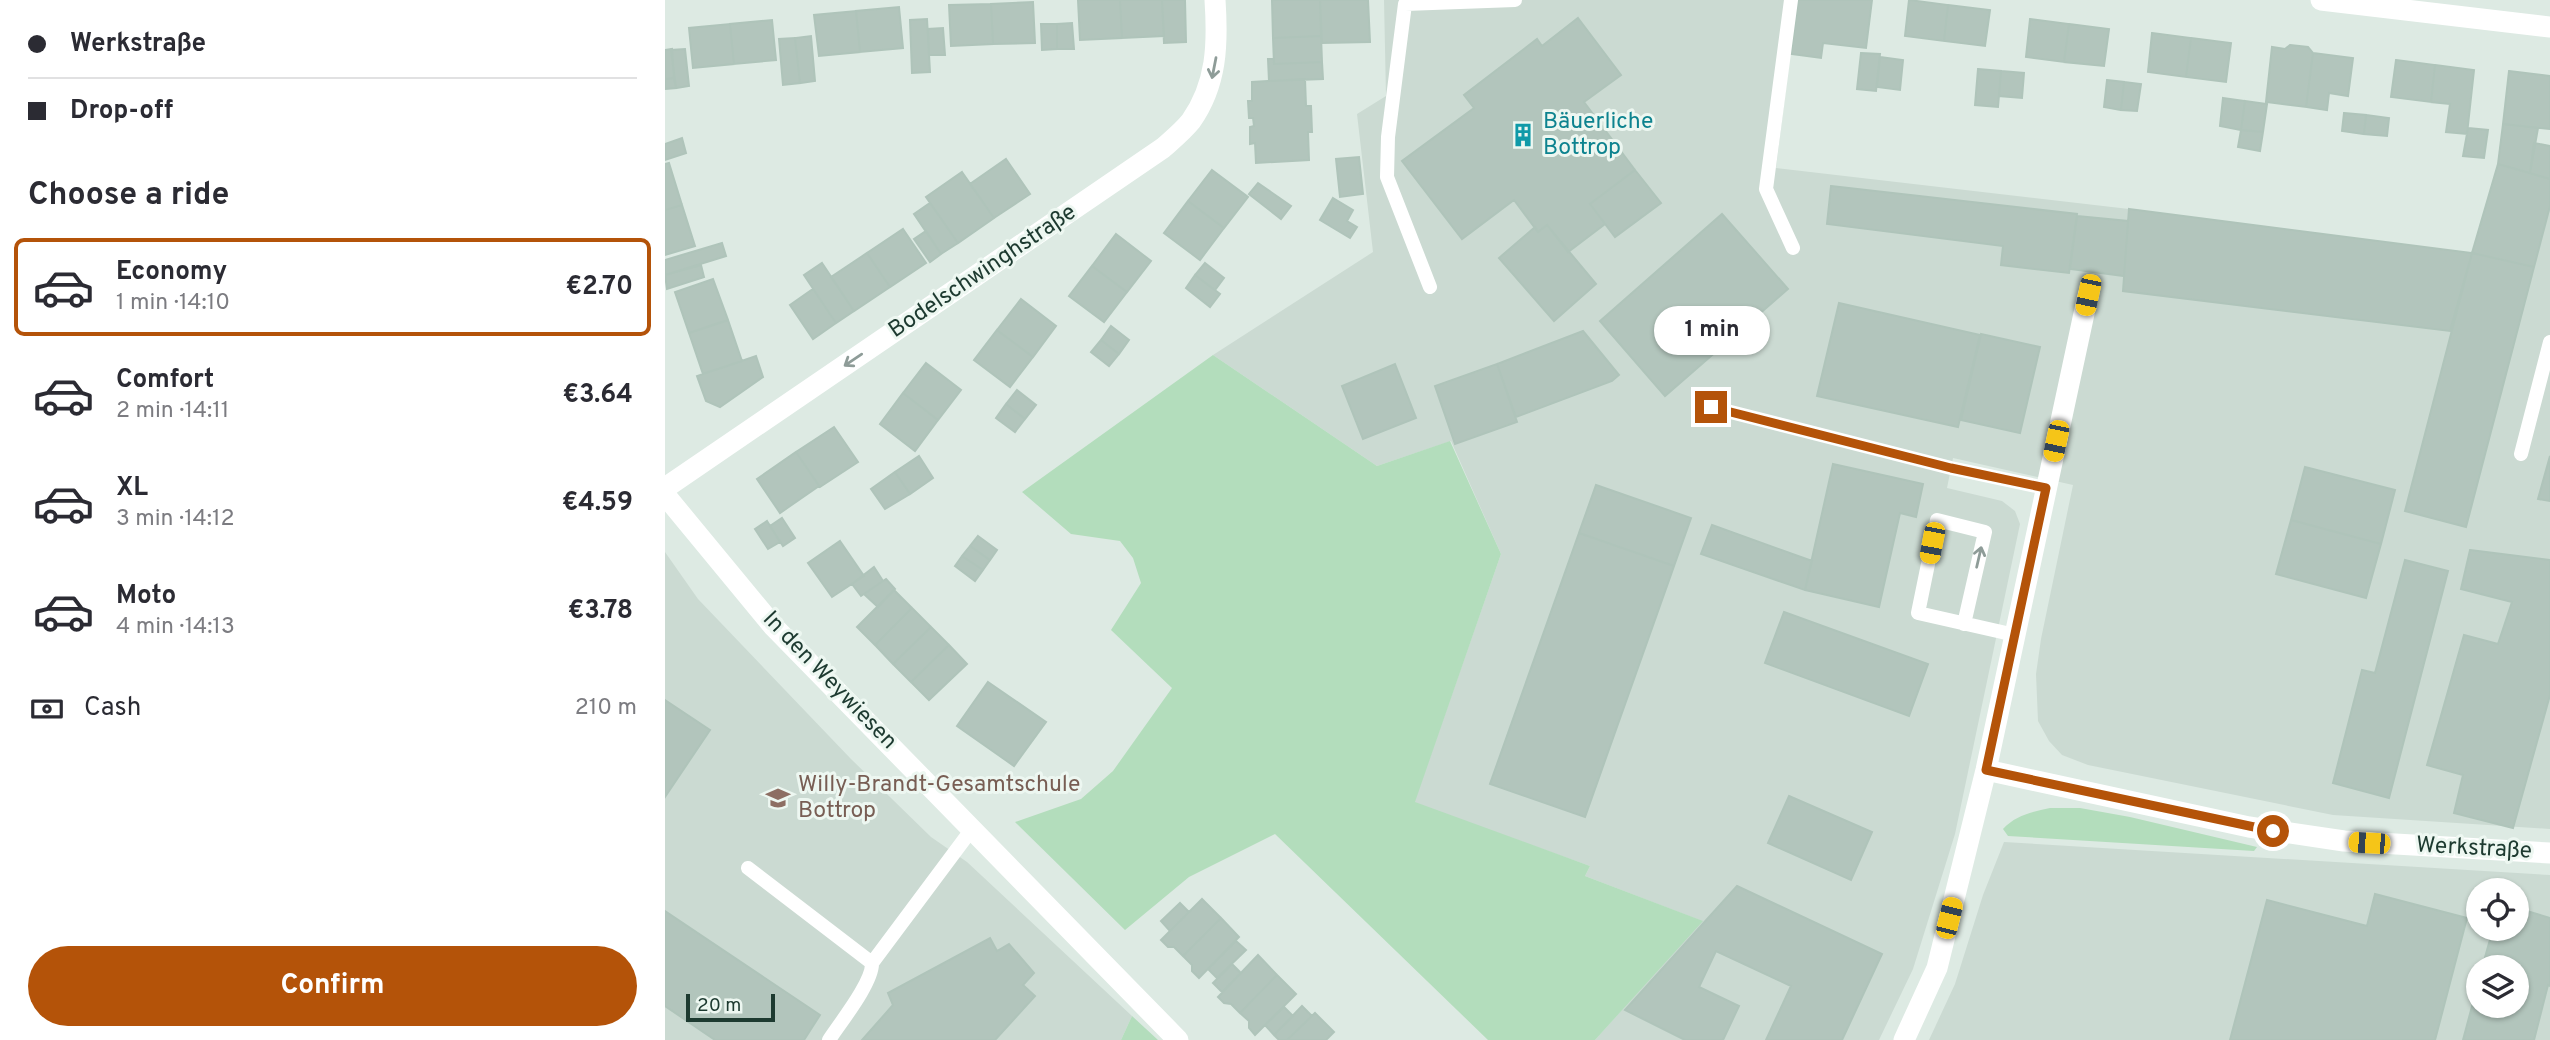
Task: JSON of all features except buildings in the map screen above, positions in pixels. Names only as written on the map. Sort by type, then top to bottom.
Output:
[{"type":"street","name":"Bodelschwinghstraße","points":[[665,488],[1163,148],[1189,123],[1212,79],[1216,53],[1216,0]]},
{"type":"street","points":[[2321,0],[2550,27]]},
{"type":"street","points":[[1903,1040],[1937,968],[1986,770],[2088,295]]},
{"type":"street","name":"In den Weywiesen","points":[[665,495],[774,627],[1178,1040]]},
{"type":"street","name":"Werkstraße","points":[[1986,770],[2249,827],[2344,841],[2550,853]]},
{"type":"lane","points":[[1430,287],[1387,177],[1388,137],[1405,4],[1515,0]]},
{"type":"lane","points":[[1791,0],[1766,189],[1793,248]]},
{"type":"lane","points":[[2521,454],[2550,342]]},
{"type":"lane","points":[[1711,407],[1951,468],[2046,488]]},
{"type":"lane","points":[[1963,624],[1985,532],[1937,520],[1918,613],[1963,624],[2015,635]]},
{"type":"lane","points":[[829,1040],[862,990],[873,969],[873,963],[972,829]]},
{"type":"lane","points":[[748,869],[873,963]]},
{"type":"shaded area","points":[[1384,0],[1797,0],[1776,168],[2472,253],[2498,164],[2550,179],[2550,829],[2333,815],[2088,765],[2062,755],[2049,741],[2038,721],[2036,674],[2073,485],[1953,458],[1947,488],[2002,501],[2015,511],[2020,524],[1955,834],[1913,969],[1879,1040],[1595,1040],[1702,921],[1585,876],[1590,866],[1414,803],[1501,554],[1451,441],[1377,466],[1213,355],[1373,252],[1357,114],[1386,96]]},
{"type":"shaded area","name":"Willy-Brandt-Gesamtschule Bottrop","points":[[665,552],[698,599],[851,759],[931,837],[967,862],[1132,1016],[1121,1040],[665,1040]]},
{"type":"shaded area","points":[[2004,842],[2550,875],[2550,1040],[1929,1040],[1955,984],[1983,895]]},
{"type":"green space","points":[[1213,355],[1377,466],[1450,441],[1501,554],[1415,802],[1590,866],[1585,876],[1703,921],[1595,1040],[1488,1040],[1275,834],[1189,877],[1125,930],[1015,822],[1081,799],[1113,771],[1172,688],[1111,630],[1141,583],[1133,558],[1120,541],[1071,534],[1022,492]]},
{"type":"green space","points":[[2050,808],[2080,808],[2130,817],[2257,847],[2254,851],[2008,836],[2003,829],[2019,817]]},
{"type":"green space","points":[[1132,1016],[1158,1040],[1121,1040]]},
{"type":"place","name":"Bäuerliche Bottrop","points":[[1523,135]]},
{"type":"place","name":"Willy-Brandt-Gesamtschule Bottrop","points":[[778,798]]},
{"type":"route","points":[[1711,407],[1951,468],[2046,488],[1986,770],[2273,831]]}]
